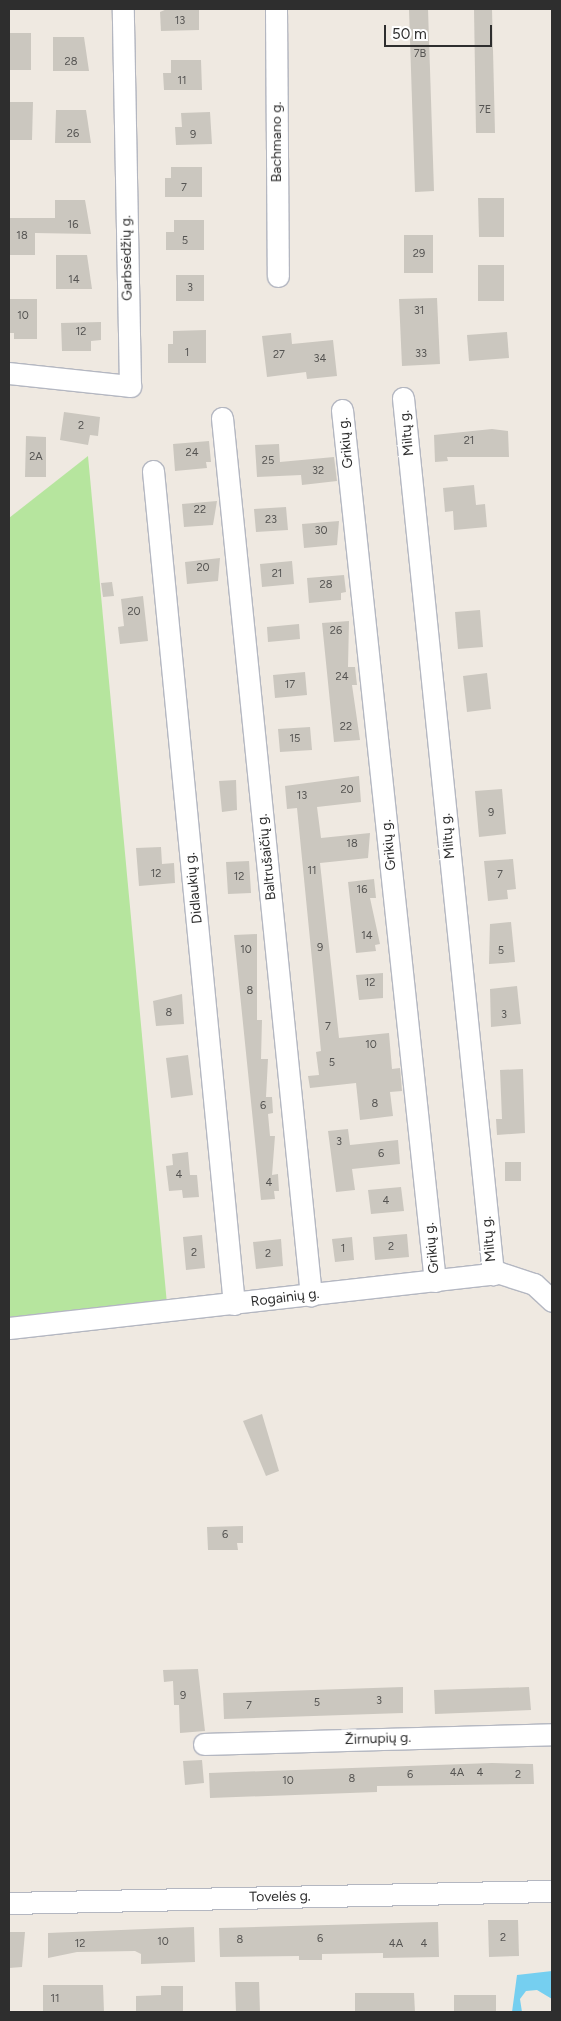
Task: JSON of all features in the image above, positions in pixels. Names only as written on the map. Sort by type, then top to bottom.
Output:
[{"type":"street","name":"Garbsėdžių g.","points":[[9,373],[130,386],[122,9]]},
{"type":"street","name":"Bachmano g.","points":[[276,9],[278,276]]},
{"type":"street","name":"Miltų g.","points":[[404,398],[493,1274]]},
{"type":"street","name":"Grikių g.","points":[[342,410],[436,1281]]},
{"type":"street","name":"Baltrušaičių g.","points":[[222,418],[311,1295]]},
{"type":"street","name":"Didlaukių g.","points":[[153,471],[234,1304]]},
{"type":"street","name":"Rogainių g.","points":[[9,1328],[493,1274],[516,1274],[534,1284],[552,1301]]},
{"type":"street","name":"Žirnupių g.","points":[[204,1744],[552,1734]]},
{"type":"street","name":"Tovelės g.","points":[[9,1903],[552,1892]]},
{"type":"green space","points":[[88,456],[167,1304],[9,1321],[9,518]]},
{"type":"water","points":[[552,1971],[552,1999],[537,1990],[526,1991],[520,1999],[522,2012],[512,2012],[517,1975]]},
{"type":"building","points":[[167,9],[199,9],[199,30],[161,31],[160,12]]},
{"type":"building","points":[[409,9],[428,9],[434,191],[415,192]]},
{"type":"building","points":[[474,9],[492,9],[495,133],[476,133]]},
{"type":"building","points":[[9,33],[31,33],[31,70],[9,70]]},
{"type":"building","points":[[53,37],[84,37],[89,71],[53,71]]},
{"type":"building","points":[[171,60],[201,60],[202,90],[164,90],[163,73],[171,73]]},
{"type":"building","points":[[9,102],[33,102],[32,140],[9,140]]},
{"type":"building","points":[[56,110],[86,110],[91,143],[55,143]]},
{"type":"building","points":[[210,112],[212,144],[176,145],[175,127],[182,127],[181,113]]},
{"type":"building","points":[[171,167],[202,167],[202,197],[165,197],[165,178],[171,178]]},
{"type":"building","points":[[478,198],[504,198],[504,237],[479,237]]},
{"type":"building","points":[[55,200],[85,200],[91,234],[35,233],[35,255],[9,255],[9,218],[55,218]]},
{"type":"building","points":[[174,220],[204,220],[204,250],[166,250],[166,232],[174,232]]},
{"type":"building","points":[[404,235],[433,235],[433,273],[404,273]]},
{"type":"building","points":[[56,255],[87,255],[92,289],[56,289]]},
{"type":"building","points":[[478,265],[504,265],[504,301],[478,301]]},
{"type":"building","points":[[176,275],[204,275],[204,301],[176,301]]},
{"type":"building","points":[[437,298],[440,364],[402,366],[399,299]]},
{"type":"building","points":[[9,299],[37,299],[37,339],[14,339],[14,333],[9,333]]},
{"type":"building","points":[[101,322],[101,340],[91,341],[91,351],[62,351],[61,323]]},
{"type":"building","points":[[206,330],[206,363],[168,363],[168,344],[173,344],[173,331]]},
{"type":"building","points":[[507,332],[509,358],[469,361],[467,335]]},
{"type":"building","points":[[291,333],[292,344],[333,340],[337,376],[307,379],[306,372],[267,377],[262,336]]},
{"type":"building","points":[[64,412],[100,417],[98,436],[90,435],[88,445],[60,440]]},
{"type":"building","points":[[492,429],[508,431],[509,457],[447,457],[448,461],[435,462],[434,435]]},
{"type":"building","points":[[26,436],[46,437],[46,477],[25,477]]},
{"type":"building","points":[[209,441],[211,462],[206,462],[207,468],[175,471],[173,444]]},
{"type":"building","points":[[279,444],[280,462],[334,457],[337,481],[302,485],[301,475],[257,477],[255,445]]},
{"type":"building","points":[[474,485],[476,505],[485,504],[487,527],[454,530],[453,511],[445,512],[443,488]]},
{"type":"building","points":[[217,501],[213,525],[184,527],[182,504]]},
{"type":"building","points":[[286,507],[288,530],[256,532],[254,509]]},
{"type":"building","points":[[339,521],[337,545],[304,548],[302,524]]},
{"type":"building","points":[[220,558],[218,581],[187,584],[185,562]]},
{"type":"building","points":[[292,561],[294,584],[262,587],[260,564]]},
{"type":"building","points":[[344,575],[346,592],[341,593],[341,600],[309,603],[307,578]]},
{"type":"building","points":[[112,582],[114,596],[103,597],[101,583]]},
{"type":"building","points":[[143,596],[148,641],[120,644],[118,627],[124,626],[121,599]]},
{"type":"building","points":[[480,610],[483,647],[458,649],[455,612]]},
{"type":"building","points":[[349,621],[348,667],[355,667],[357,685],[352,685],[360,740],[334,742],[322,623]]},
{"type":"building","points":[[299,624],[300,639],[268,642],[267,627]]},
{"type":"building","points":[[305,672],[307,695],[275,698],[273,675]]},
{"type":"building","points":[[487,673],[491,709],[467,712],[463,676]]},
{"type":"building","points":[[310,727],[312,750],[280,752],[278,729]]},
{"type":"building","points":[[359,776],[361,802],[317,807],[321,838],[370,833],[368,858],[320,863],[339,1038],[389,1033],[392,1069],[400,1068],[402,1091],[390,1092],[393,1116],[360,1120],[356,1083],[310,1088],[308,1076],[319,1075],[316,1052],[321,1051],[297,808],[287,809],[285,786]]},
{"type":"building","points":[[236,780],[237,810],[222,812],[219,781]]},
{"type":"building","points":[[502,789],[506,834],[479,837],[475,791]]},
{"type":"building","points":[[161,847],[162,864],[174,863],[175,883],[139,886],[136,848]]},
{"type":"building","points":[[513,859],[516,889],[507,890],[508,899],[488,901],[484,861]]},
{"type":"building","points":[[249,861],[251,893],[228,894],[226,862]]},
{"type":"building","points":[[374,879],[376,898],[370,898],[380,944],[375,945],[376,951],[356,953],[348,882]]},
{"type":"building","points":[[511,922],[515,962],[489,964],[490,924]]},
{"type":"building","points":[[257,934],[257,1020],[262,1020],[261,1059],[268,1059],[266,1097],[272,1097],[273,1113],[268,1114],[270,1136],[275,1136],[272,1175],[278,1174],[279,1191],[274,1191],[275,1199],[261,1200],[234,935]]},
{"type":"building","points":[[383,973],[383,998],[359,1000],[356,975]]},
{"type":"building","points":[[517,986],[521,1024],[491,1027],[490,989]]},
{"type":"building","points":[[182,994],[184,1024],[156,1026],[153,1001]]},
{"type":"building","points":[[188,1055],[193,1095],[171,1098],[166,1058]]},
{"type":"building","points":[[523,1069],[525,1133],[497,1135],[496,1119],[502,1119],[500,1070]]},
{"type":"building","points":[[348,1129],[350,1145],[398,1140],[400,1164],[352,1169],[355,1190],[336,1192],[328,1131]]},
{"type":"building","points":[[188,1152],[190,1175],[197,1175],[199,1197],[183,1198],[182,1190],[169,1191],[166,1166],[173,1165],[172,1154]]},
{"type":"building","points":[[505,1162],[521,1162],[521,1181],[505,1181]]},
{"type":"building","points":[[401,1187],[404,1211],[371,1214],[368,1190]]},
{"type":"building","points":[[407,1234],[409,1257],[375,1260],[373,1237]]},
{"type":"building","points":[[202,1235],[205,1268],[186,1270],[183,1237]]},
{"type":"building","points":[[352,1237],[354,1260],[335,1262],[332,1239]]},
{"type":"building","points":[[281,1239],[283,1266],[256,1269],[253,1242]]},
{"type":"building","points":[[262,1414],[279,1471],[266,1476],[243,1421]]},
{"type":"building","points":[[243,1526],[243,1543],[237,1543],[238,1550],[208,1550],[207,1527]]},
{"type":"building","points":[[198,1669],[205,1731],[180,1733],[179,1705],[174,1705],[173,1681],[164,1682],[163,1670]]},
{"type":"building","points":[[403,1687],[403,1713],[224,1719],[223,1693]]},
{"type":"building","points":[[529,1687],[531,1710],[435,1714],[434,1690]]},
{"type":"building","points":[[202,1760],[204,1783],[185,1785],[183,1761]]},
{"type":"building","points":[[492,1763],[533,1764],[534,1784],[377,1786],[377,1792],[210,1798],[209,1773]]},
{"type":"building","points":[[488,1920],[518,1920],[519,1956],[489,1957]]},
{"type":"building","points":[[438,1922],[439,1957],[383,1958],[383,1953],[322,1954],[322,1960],[299,1960],[299,1956],[220,1957],[219,1928]]},
{"type":"building","points":[[194,1927],[195,1962],[141,1964],[141,1954],[135,1951],[77,1952],[48,1958],[48,1933]]},
{"type":"building","points":[[9,1932],[25,1932],[22,1967],[9,1968]]},
{"type":"building","points":[[235,1982],[259,1982],[260,2012],[236,2012]]},
{"type":"building","points":[[43,1985],[103,1985],[104,2012],[43,2012]]},
{"type":"building","points":[[161,1986],[183,1986],[183,2012],[136,2012],[136,1996],[161,1995]]},
{"type":"building","points":[[355,1993],[414,1993],[415,2012],[355,2012]]},
{"type":"building","points":[[454,1995],[496,1995],[496,2012],[454,2012]]}]
